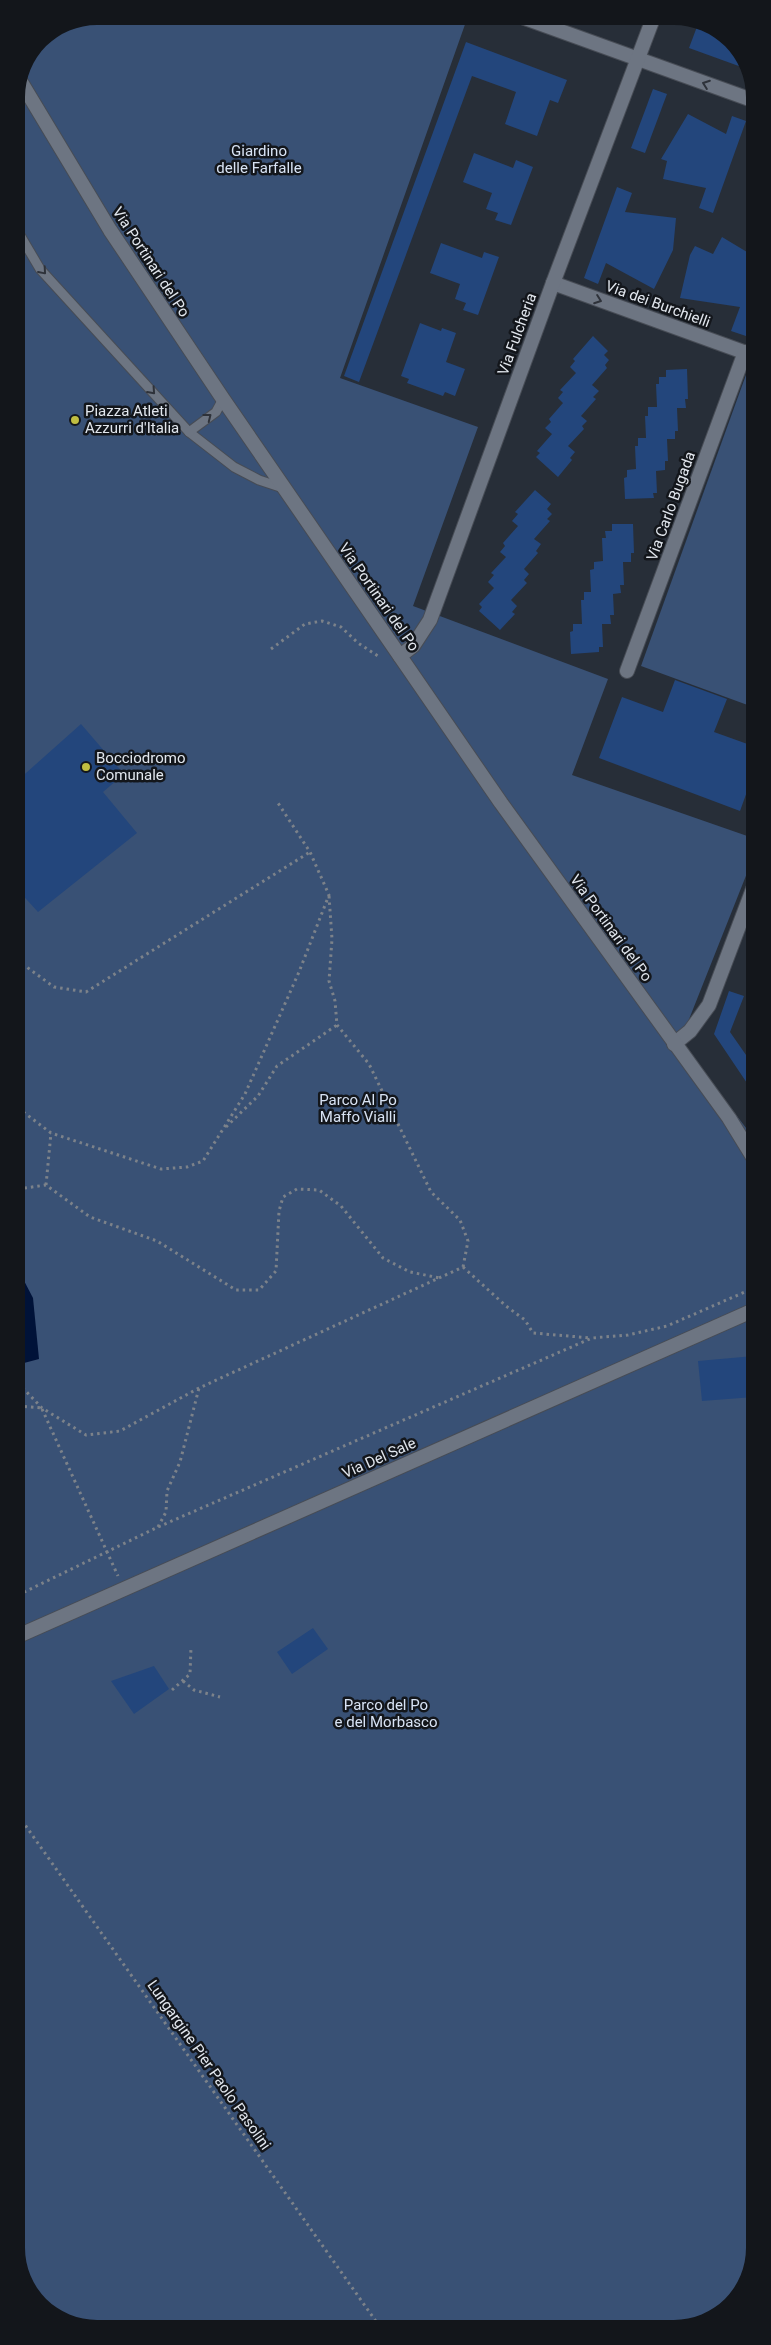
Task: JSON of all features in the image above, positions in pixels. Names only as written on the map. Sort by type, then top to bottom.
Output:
[{"type":"street","points":[[544,25],[746,98]]},
{"type":"street","name":"Via Fulcheria","points":[[400,656],[412,646],[430,620],[552,283],[651,25]]},
{"type":"street","name":"Via Portinari del Po","points":[[26,90],[110,230],[223,399],[501,803],[728,1118],[746,1146]]},
{"type":"street","name":"Via dei Burchielli","points":[[552,283],[746,353]]},
{"type":"street","name":"Via Carlo Bugada","points":[[627,671],[746,362]]},
{"type":"street","points":[[674,1044],[690,1031],[709,1005],[746,922]]},
{"type":"street","name":"Via Portinari del Po","points":[[728,1118],[746,1135]]},
{"type":"street","name":"Via Del Sale","points":[[25,1633],[746,1314]]},
{"type":"lane","points":[[25,244],[40,269],[189,432],[234,467],[259,480],[284,488]]},
{"type":"lane","points":[[189,432],[216,412],[223,399]]},
{"type":"path","points":[[271,649],[305,624],[322,621],[340,627],[358,643],[380,657],[400,656]]},
{"type":"path","points":[[278,804],[310,852],[329,895],[332,939],[329,981],[335,1001],[337,1025],[369,1064],[431,1192],[460,1220],[468,1242],[463,1267]]},
{"type":"path","points":[[25,966],[54,987],[86,992],[310,852]]},
{"type":"path","points":[[25,1113],[51,1133],[161,1168],[187,1167],[203,1161],[245,1094],[299,972],[329,895]]},
{"type":"path","points":[[222,1131],[258,1096],[277,1066],[337,1025]]},
{"type":"path","points":[[46,1185],[51,1133]]},
{"type":"path","points":[[25,1188],[46,1185],[90,1217],[157,1241],[236,1290],[259,1290],[276,1271],[279,1211],[283,1197],[297,1189],[319,1190],[340,1206],[383,1258],[410,1272],[440,1278]]},
{"type":"path","points":[[25,1390],[42,1408],[86,1435],[120,1431],[199,1388],[463,1267]]},
{"type":"path","points":[[463,1267],[506,1306],[525,1320],[533,1332],[538,1335],[592,1338],[628,1334],[667,1326],[746,1291]]},
{"type":"path","points":[[25,1592],[109,1553],[158,1527],[592,1338]]},
{"type":"path","points":[[158,1527],[166,1512],[167,1491],[180,1462],[199,1388]]},
{"type":"path","points":[[25,1407],[42,1408]]},
{"type":"path","points":[[42,1408],[95,1528],[109,1553],[123,1589]]},
{"type":"path","points":[[172,1690],[190,1674],[191,1646]]},
{"type":"path","points":[[183,1680],[194,1690],[220,1697]]},
{"type":"path","name":"Lungargine Pier Paolo Pasolini","points":[[25,1825],[375,2320]]},
{"type":"green space","name":"Parco del Po e del Morbasco","points":[[97,25],[465,25],[340,378],[478,427],[413,606],[608,679],[572,775],[746,836],[746,876],[680,1042],[746,1128],[746,2248],[742,2271],[736,2284],[731,2292],[714,2308],[693,2318],[674,2320],[92,2320],[70,2315],[50,2302],[37,2288],[27,2267],[25,2248],[25,97],[26,83],[30,70],[46,46],[57,37],[83,26]]},
{"type":"green space","points":[[746,375],[746,704],[641,666]]},
{"type":"shaded area","points":[[25,1283],[33,1298],[39,1359],[25,1363]]},
{"type":"building","points":[[696,28],[721,43],[739,66],[689,48]]},
{"type":"building","points":[[466,42],[567,80],[558,103],[550,100],[537,136],[505,124],[516,92],[472,76],[359,382],[344,376]]},
{"type":"building","points":[[653,89],[667,94],[645,153],[631,148]]},
{"type":"building","points":[[688,114],[726,134],[732,116],[746,121],[713,213],[699,208],[706,188],[663,179],[667,161],[661,159]]},
{"type":"building","points":[[474,153],[513,168],[516,160],[533,167],[511,225],[495,220],[498,213],[486,209],[492,193],[463,182]]},
{"type":"building","points":[[617,187],[632,193],[625,212],[676,218],[673,250],[654,289],[606,263],[598,284],[584,278]]},
{"type":"building","points":[[722,237],[746,251],[746,336],[731,331],[740,307],[680,298],[690,255],[695,246],[713,254]]},
{"type":"building","points":[[441,243],[482,258],[484,252],[499,257],[478,315],[463,310],[466,303],[455,299],[460,284],[430,273]]},
{"type":"building","points":[[420,323],[441,331],[442,328],[456,333],[446,362],[465,369],[455,396],[445,392],[443,396],[407,383],[409,379],[401,376]]},
{"type":"building","points":[[593,336],[608,351],[604,355],[609,360],[605,365],[607,368],[592,385],[599,391],[593,397],[596,399],[581,416],[587,421],[582,426],[584,429],[568,446],[575,452],[570,458],[572,460],[558,477],[536,457],[540,453],[537,451],[552,434],[545,428],[551,422],[549,419],[563,403],[558,398],[563,392],[560,390],[576,373],[570,367],[575,361],[573,359]]},
{"type":"building","points":[[687,369],[688,399],[685,399],[686,408],[677,408],[678,431],[675,431],[675,439],[667,439],[668,461],[665,461],[665,470],[656,471],[657,493],[653,493],[654,498],[625,499],[624,478],[627,477],[627,470],[636,469],[635,446],[638,446],[638,438],[646,438],[645,416],[648,416],[648,407],[657,407],[656,384],[659,384],[659,377],[666,377],[666,370]]},
{"type":"building","points":[[535,490],[551,504],[547,509],[552,514],[547,519],[550,521],[534,539],[541,544],[536,551],[538,553],[524,569],[529,574],[524,580],[527,583],[511,600],[517,606],[512,612],[515,614],[500,630],[479,611],[482,607],[479,604],[494,588],[488,582],[494,575],[491,573],[506,557],[500,552],[505,546],[503,543],[518,526],[512,521],[518,514],[515,512]]},
{"type":"building","points":[[612,524],[633,524],[634,553],[631,553],[631,562],[623,562],[624,585],[620,585],[621,593],[613,594],[614,615],[610,615],[611,624],[602,624],[603,647],[599,647],[599,652],[571,654],[570,632],[573,631],[573,624],[582,624],[581,600],[584,600],[584,592],[591,592],[590,570],[594,569],[594,562],[603,561],[602,538],[606,538],[605,531],[612,531]]},
{"type":"building","points":[[675,680],[727,699],[714,732],[746,743],[746,794],[740,811],[599,758],[622,697],[663,712]]},
{"type":"building","points":[[81,724],[124,774],[103,792],[137,833],[38,912],[25,898],[25,774]]},
{"type":"building","points":[[729,991],[744,996],[730,1032],[746,1055],[746,1082],[714,1034]]},
{"type":"building","points":[[746,1357],[746,1398],[702,1401],[698,1361]]},
{"type":"building","points":[[313,1628],[328,1649],[292,1674],[277,1652]]},
{"type":"building","points":[[154,1666],[169,1689],[134,1714],[111,1681]]},
{"type":"place","name":"Piazza Atleti Azzurri d'Italia","points":[[75,420]]},
{"type":"place","name":"Bocciodromo Comunale","points":[[86,767]]},
{"type":"park label","name":"Giardino delle Farfalle","points":[[259,160]]},
{"type":"park label","name":"Parco Al Po Maffo Vialli","points":[[358,1108]]}]
